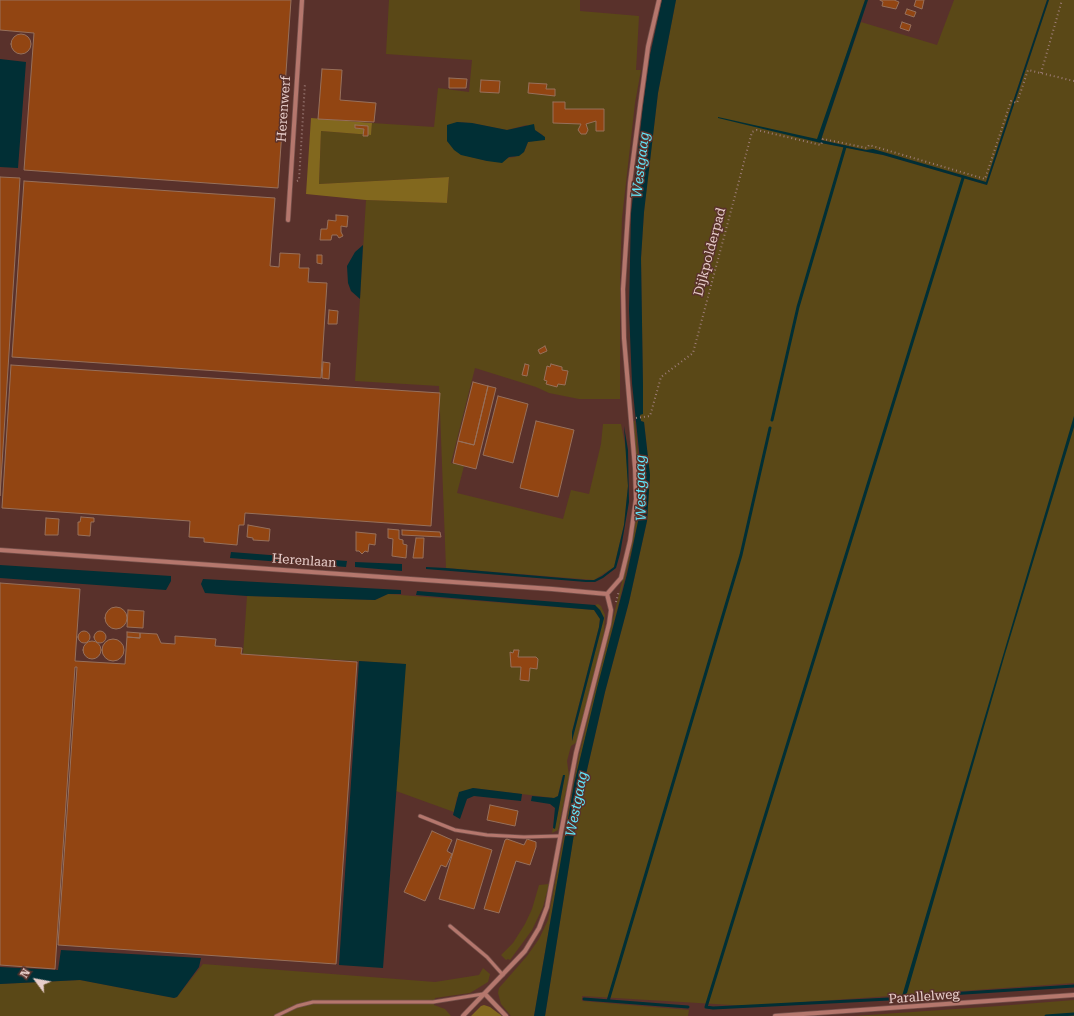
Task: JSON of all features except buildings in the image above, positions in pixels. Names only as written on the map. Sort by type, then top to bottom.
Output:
[{"type":"street","name":"Herenwerf","points":[[288,220],[302,0]]},
{"type":"street","points":[[463,1016],[525,951],[539,928],[547,907],[576,753],[609,624],[611,610],[608,594],[620,578],[623,570],[636,499],[636,468],[624,338],[623,288],[630,183],[648,47],[659,0]]},
{"type":"street","name":"Herenlaan","points":[[0,550],[544,588],[608,594]]},
{"type":"street","points":[[485,994],[506,1016]]},
{"type":"street","name":"Parallelweg","points":[[775,1016],[1074,995]]},
{"type":"lane","points":[[420,816],[455,830],[487,835],[524,837],[560,836]]},
{"type":"lane","points":[[450,926],[487,957],[503,975]]},
{"type":"lane","points":[[276,1016],[297,1006],[312,1002],[433,1002],[485,994]]},
{"type":"path","points":[[1062,0],[1041,73],[1074,81]]},
{"type":"path","name":"Dijkpolderpad","points":[[634,418],[650,416],[661,377],[693,353],[752,132],[757,130],[821,145],[823,138],[867,148],[868,145],[985,179],[1011,101],[1017,103],[1028,70],[1041,73]]},
{"type":"shaded area","points":[[389,0],[580,0],[580,11],[639,16],[636,70],[641,70],[635,103],[622,218],[620,279],[620,399],[579,399],[549,393],[536,387],[475,368],[451,463],[464,466],[457,493],[563,519],[571,490],[589,494],[601,444],[603,424],[621,424],[626,450],[628,486],[624,525],[614,567],[594,580],[446,568],[439,386],[355,381],[366,200],[447,203],[449,177],[319,184],[321,131],[371,135],[372,123],[434,127],[438,88],[469,92],[472,60],[386,54]],"holes":[[[457,122],[472,123],[507,130],[526,125],[543,135],[539,140],[528,142],[524,152],[515,157],[487,161],[460,154],[447,141]]]},
{"type":"shaded area","points":[[676,0],[865,0],[817,142],[883,155],[987,185],[1049,0],[1074,0],[1074,983],[748,1006],[582,996],[582,1001],[689,1010],[688,1016],[545,1016],[578,809],[605,692],[629,602],[647,521],[650,475],[644,422],[641,421],[640,415],[643,387],[641,258],[644,212],[658,93]]},
{"type":"shaded area","points":[[954,0],[1047,0],[986,182],[873,149],[866,150],[821,140],[861,22],[937,45]]},
{"type":"shaded area","points":[[311,118],[372,123],[371,135],[321,131],[319,184],[449,177],[447,203],[366,200],[306,194]]},
{"type":"shaded area","points":[[633,421],[635,421],[641,487],[639,517],[574,784],[534,1016],[511,1016],[501,1004],[498,993],[499,988],[527,956],[539,939],[548,920],[579,755],[632,542],[636,520],[638,476]]},
{"type":"shaded area","points":[[388,594],[594,610],[600,619],[599,627],[572,732],[572,741],[604,618],[600,610],[595,605],[598,604],[601,606],[605,615],[604,632],[577,742],[571,746],[567,761],[569,776],[558,830],[552,833],[553,828],[555,828],[565,776],[562,777],[558,796],[554,798],[473,788],[457,797],[454,812],[396,791],[405,664],[243,654],[247,596],[375,600]]},
{"type":"shaded area","points":[[549,884],[543,907],[532,930],[510,960],[506,960],[501,955],[513,943],[525,924],[532,909],[539,885]]},
{"type":"shaded area","points":[[203,964],[435,982],[479,975],[483,968],[490,974],[488,982],[470,993],[435,998],[434,1005],[445,1009],[451,1016],[0,1016],[0,984],[80,980],[174,998],[177,997]]},
{"type":"shaded area","points":[[1074,1000],[1074,1016],[854,1016],[999,1006]]},
{"type":"shaded area","points":[[484,1005],[490,1007],[502,1016],[471,1016]]},
{"type":"water","name":"Westgaag","points":[[662,0],[676,0],[658,93],[644,212],[641,258],[643,414],[640,415],[641,421],[644,422],[650,475],[647,521],[629,602],[605,692],[578,809],[545,1016],[534,1016],[574,784],[627,574],[639,517],[641,487],[640,460],[632,383],[629,310],[631,214],[650,55]]},
{"type":"water","points":[[865,0],[868,0],[821,140],[866,150],[873,149],[986,182],[1047,0],[1049,0],[987,185],[883,155],[821,143],[718,118],[817,139]]},
{"type":"water","points":[[0,59],[26,62],[18,168],[0,167]]},
{"type":"water","points":[[457,122],[472,123],[507,130],[534,124],[535,130],[545,137],[545,140],[528,142],[524,152],[519,156],[509,157],[502,163],[487,161],[461,155],[454,150],[447,141],[447,125]]},
{"type":"water","points":[[363,245],[360,299],[351,291],[348,283],[347,266],[355,252]]},
{"type":"water","points":[[1074,416],[1074,427],[1005,654],[907,993],[902,996]]},
{"type":"water","points":[[624,426],[628,450],[629,502],[620,554],[616,568],[603,578],[595,582],[586,582],[426,569],[426,567],[446,568],[586,580],[594,580],[602,576],[614,567],[624,525],[628,486]]},
{"type":"water","points":[[231,552],[347,561],[346,567],[230,558]]},
{"type":"water","points":[[355,562],[402,564],[402,571],[355,567]]},
{"type":"water","points":[[0,565],[171,576],[171,581],[166,590],[0,578]]},
{"type":"water","points":[[203,579],[401,590],[401,594],[388,594],[375,600],[247,596],[205,593],[201,584]]},
{"type":"water","points":[[417,591],[595,605],[600,610],[604,618],[572,741],[572,732],[599,627],[600,619],[594,610],[416,595]]},
{"type":"water","points":[[359,661],[406,664],[383,968],[339,965]]},
{"type":"water","points":[[563,775],[565,775],[555,829],[553,828],[555,808],[550,804],[531,801],[532,796],[554,798],[558,796]]},
{"type":"water","points":[[473,788],[522,794],[521,801],[474,796],[467,799],[460,819],[453,815],[459,792]]},
{"type":"water","points":[[61,950],[201,958],[199,967],[177,997],[174,998],[80,980],[0,984],[0,967],[58,970]]},
{"type":"waterway","points":[[772,420],[798,307],[845,147]]},
{"type":"waterway","points":[[889,999],[713,1008],[706,1007],[963,178]]},
{"type":"waterway","points":[[608,1001],[741,555],[770,428]]},
{"type":"waterway","points":[[902,997],[1074,986]]},
{"type":"waterway","points":[[584,999],[688,1007]]},
{"type":"waterway","points":[[1046,1016],[1074,1014]]}]
